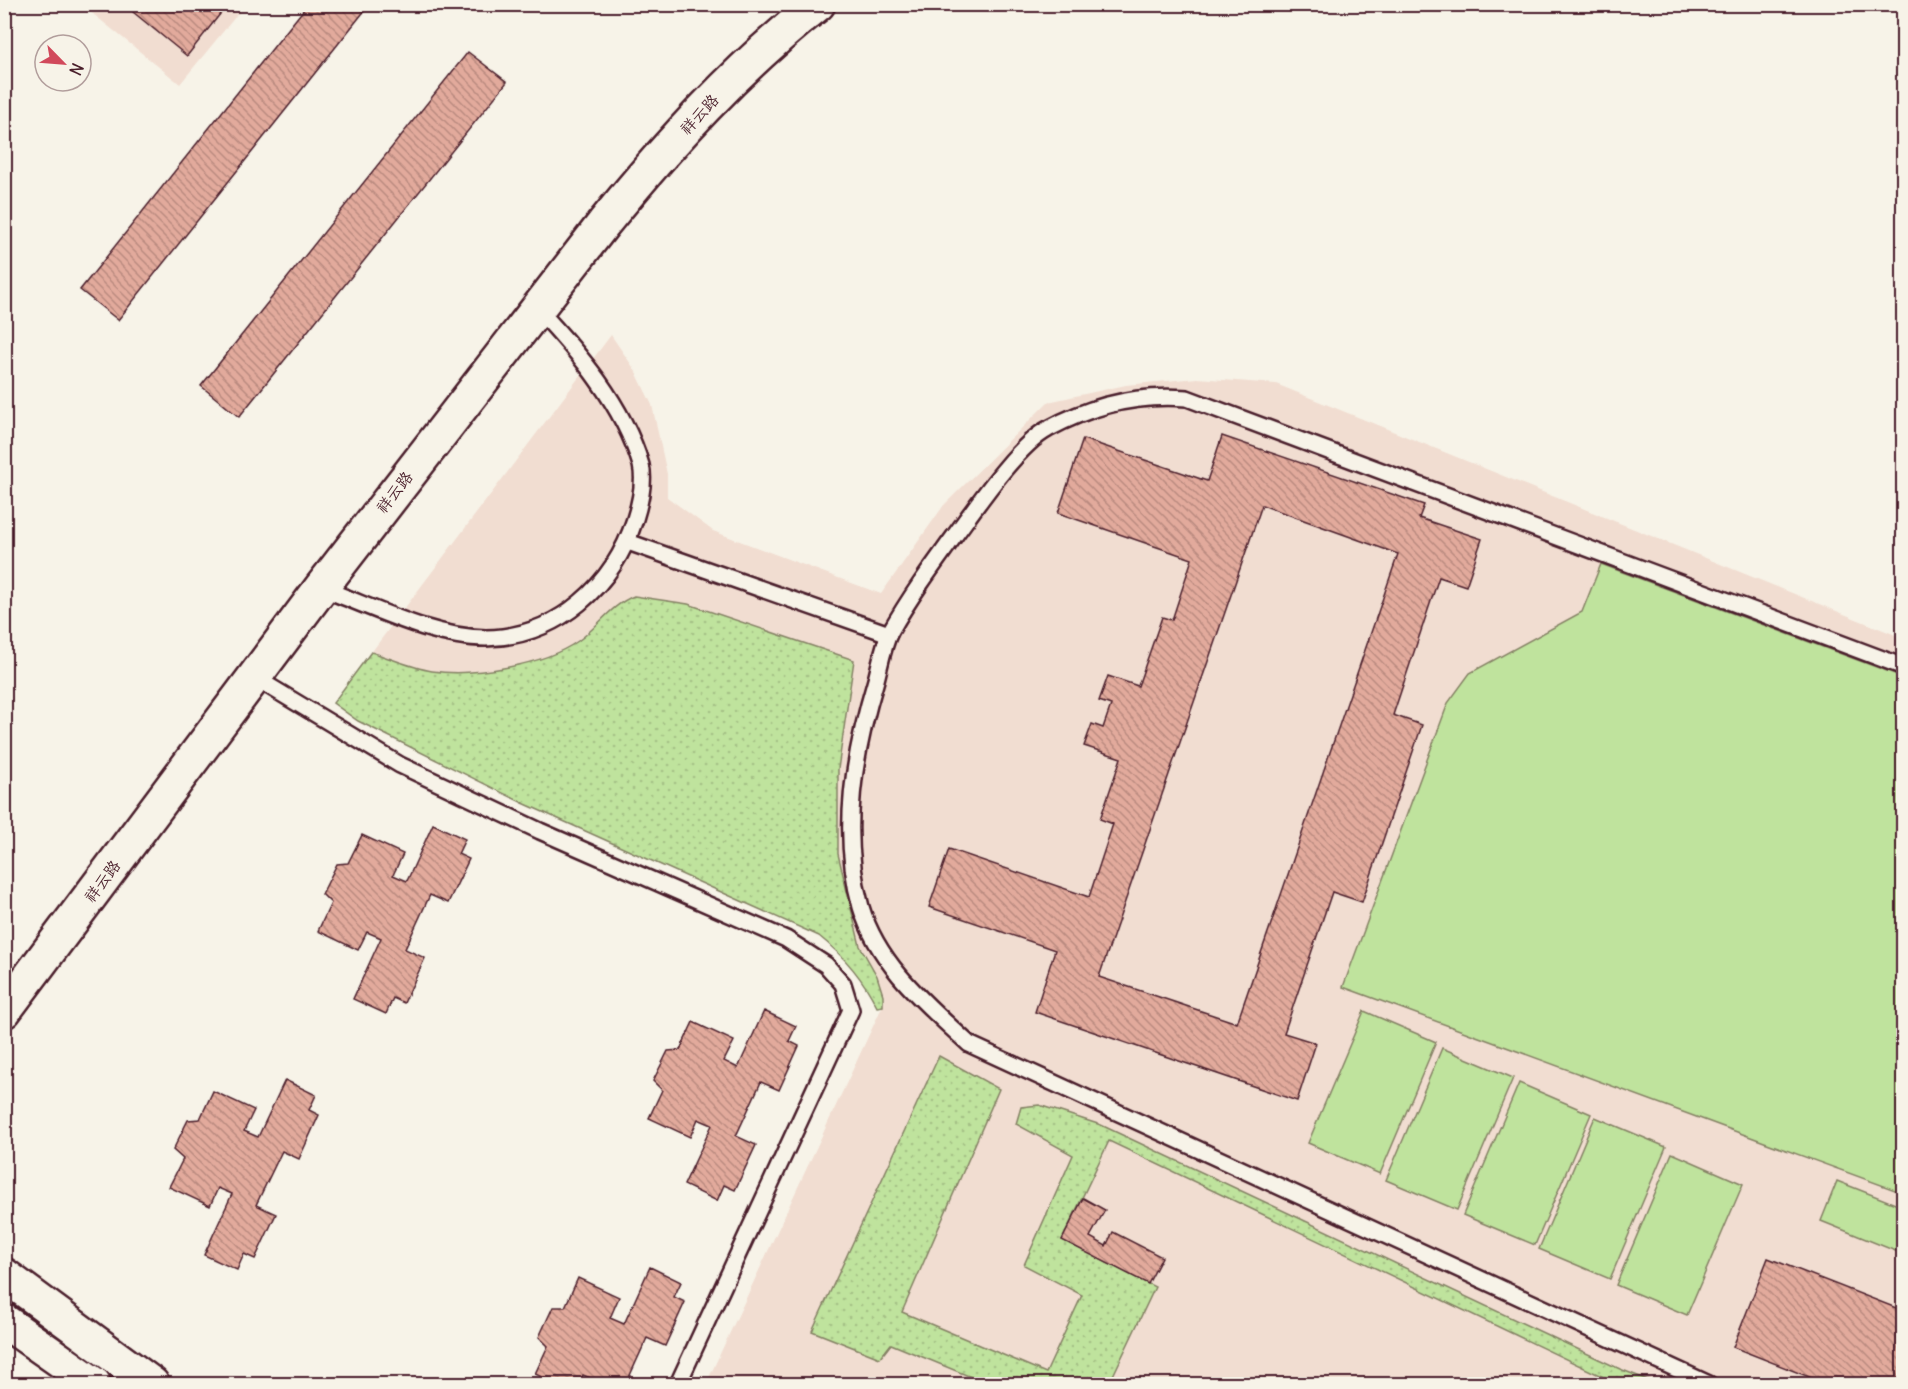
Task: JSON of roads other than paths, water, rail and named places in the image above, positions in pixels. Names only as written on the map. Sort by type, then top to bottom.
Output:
[{"type":"main road","name":"祥云路","points":[[4,1011],[321,588],[536,307],[645,172],[763,49],[818,4]]},
{"type":"main road","points":[[4,1275],[152,1384]]},
{"type":"main road","points":[[4,1321],[94,1384]]},
{"type":"lane","points":[[321,588],[449,634],[487,638],[541,627],[587,598],[604,579],[628,542],[640,501],[642,468],[627,430],[604,390],[571,344],[536,307]]},
{"type":"lane","points":[[1709,1384],[969,1044],[901,979],[866,919],[855,878],[850,844],[853,778],[867,708],[889,634],[978,503],[1017,456],[1046,430],[1108,404],[1161,396],[1187,398],[1904,667]]},
{"type":"lane","points":[[628,542],[889,634]]},
{"type":"lane","points":[[254,677],[400,765],[540,831],[786,939],[826,965],[843,984],[851,1010],[678,1384]]}]
